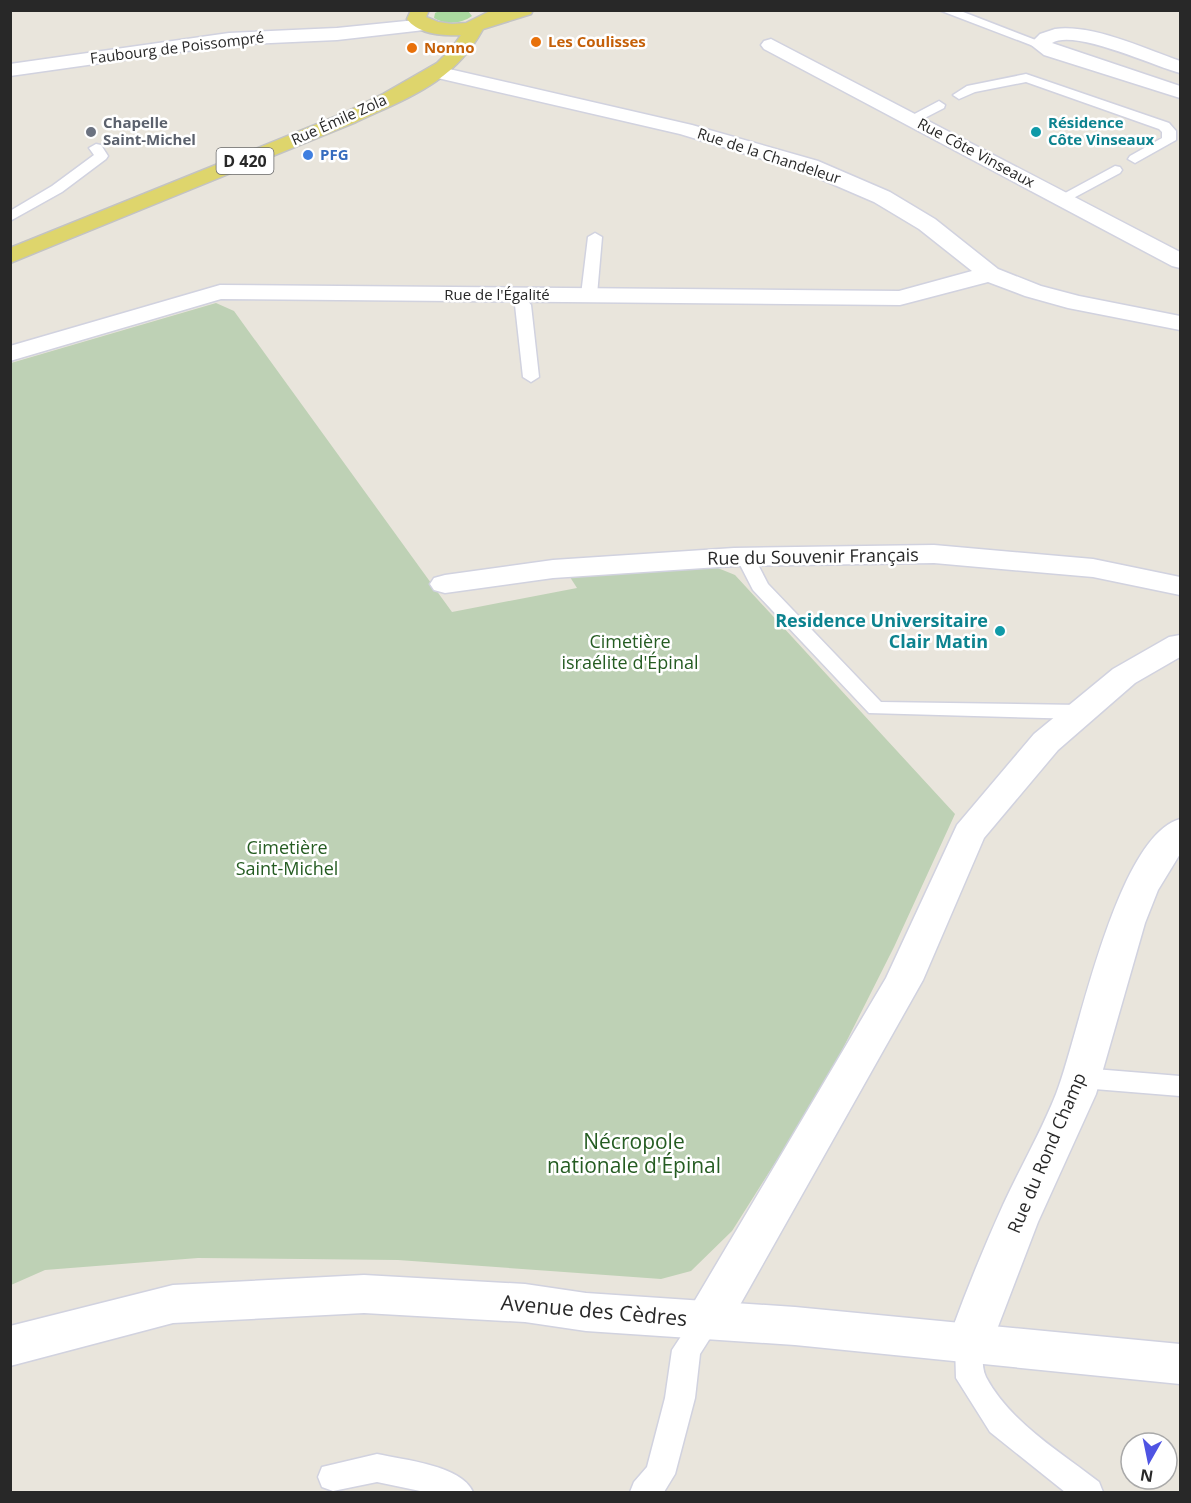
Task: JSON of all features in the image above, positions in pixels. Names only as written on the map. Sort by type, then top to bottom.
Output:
[{"type":"main road","points":[[427,20],[477,25],[524,10]]},
{"type":"main road","name":"Rue Émile Zola","points":[[10,256],[348,118],[436,72],[455,57],[477,25]]},
{"type":"street","name":"Faubourg de Poissompré","points":[[10,70],[229,39],[337,34],[427,20]]},
{"type":"street","points":[[1180,67],[1087,37],[1061,34],[1046,38],[1040,44],[1050,51],[1180,92]]},
{"type":"street","name":"Rue Côte Vinseaux","points":[[771,45],[1180,261]]},
{"type":"street","name":"Rue de la Chandeleur","points":[[436,72],[685,129],[810,166],[882,197],[927,224],[990,274],[1034,291],[1066,300],[1180,323]]},
{"type":"street","name":"Rue de l'Égalité","points":[[10,354],[220,292],[900,298],[990,274]]},
{"type":"street","name":"Rue du Souvenir Français","points":[[445,584],[553,568],[745,557],[946,555],[1093,568],[1180,586]]},
{"type":"street","points":[[707,1321],[904,980],[969,833],[1046,742],[1124,676],[1180,644]]},
{"type":"street","name":"Rue du Rond Champ","points":[[969,1345],[1023,1207],[1082,1078],[1116,953],[1139,890],[1180,831]]},
{"type":"street","name":"Avenue des Cèdres","points":[[10,1346],[173,1304],[364,1294],[525,1304],[586,1312],[795,1326],[969,1345],[1180,1364]]},
{"type":"lane","points":[[945,10],[1040,44]]},
{"type":"lane","points":[[959,95],[972,89],[1026,78],[1164,126],[1169,131],[1169,140],[1135,159]]},
{"type":"lane","points":[[912,119],[939,105]]},
{"type":"lane","points":[[10,217],[57,189],[101,156],[96,148]]},
{"type":"lane","points":[[1061,198],[1115,170]]},
{"type":"lane","points":[[589,296],[595,237]]},
{"type":"lane","points":[[516,295],[523,305],[531,377]]},
{"type":"lane","points":[[745,557],[760,586],[876,708],[1081,712]]},
{"type":"lane","points":[[1082,1078],[1180,1086]]},
{"type":"lane","points":[[645,1492],[660,1474],[680,1398],[686,1350],[707,1321]]},
{"type":"lane","points":[[969,1345],[970,1377],[1000,1422],[1088,1492]]},
{"type":"lane","points":[[333,1477],[377,1468],[437,1481],[458,1492]]},
{"type":"green space","points":[[468,11],[472,16],[463,21],[448,23],[434,18],[435,13]]},
{"type":"green space","name":"Cimetière Saint-Michel","points":[[216,303],[234,311],[452,612],[577,588],[568,574],[708,564],[735,575],[955,814],[894,947],[826,1082],[732,1231],[691,1271],[661,1279],[398,1260],[198,1258],[45,1270],[11,1285],[11,363]]},
{"type":"place","name":"Les Coulisses","points":[[536,42]]},
{"type":"place","name":"Nonno","points":[[412,48]]},
{"type":"place","name":"Chapelle Saint-Michel","points":[[91,132]]},
{"type":"place","name":"Résidence Côte Vinseaux","points":[[1036,132]]},
{"type":"place","name":"PFG","points":[[308,155]]},
{"type":"place","name":"Residence Universitaire Clair Matin","points":[[1000,631]]},
{"type":"park label","name":"Cimetière israélite d'Épinal","points":[[630,652]]},
{"type":"park label","name":"Nécropole nationale d'Épinal","points":[[634,1154]]}]
